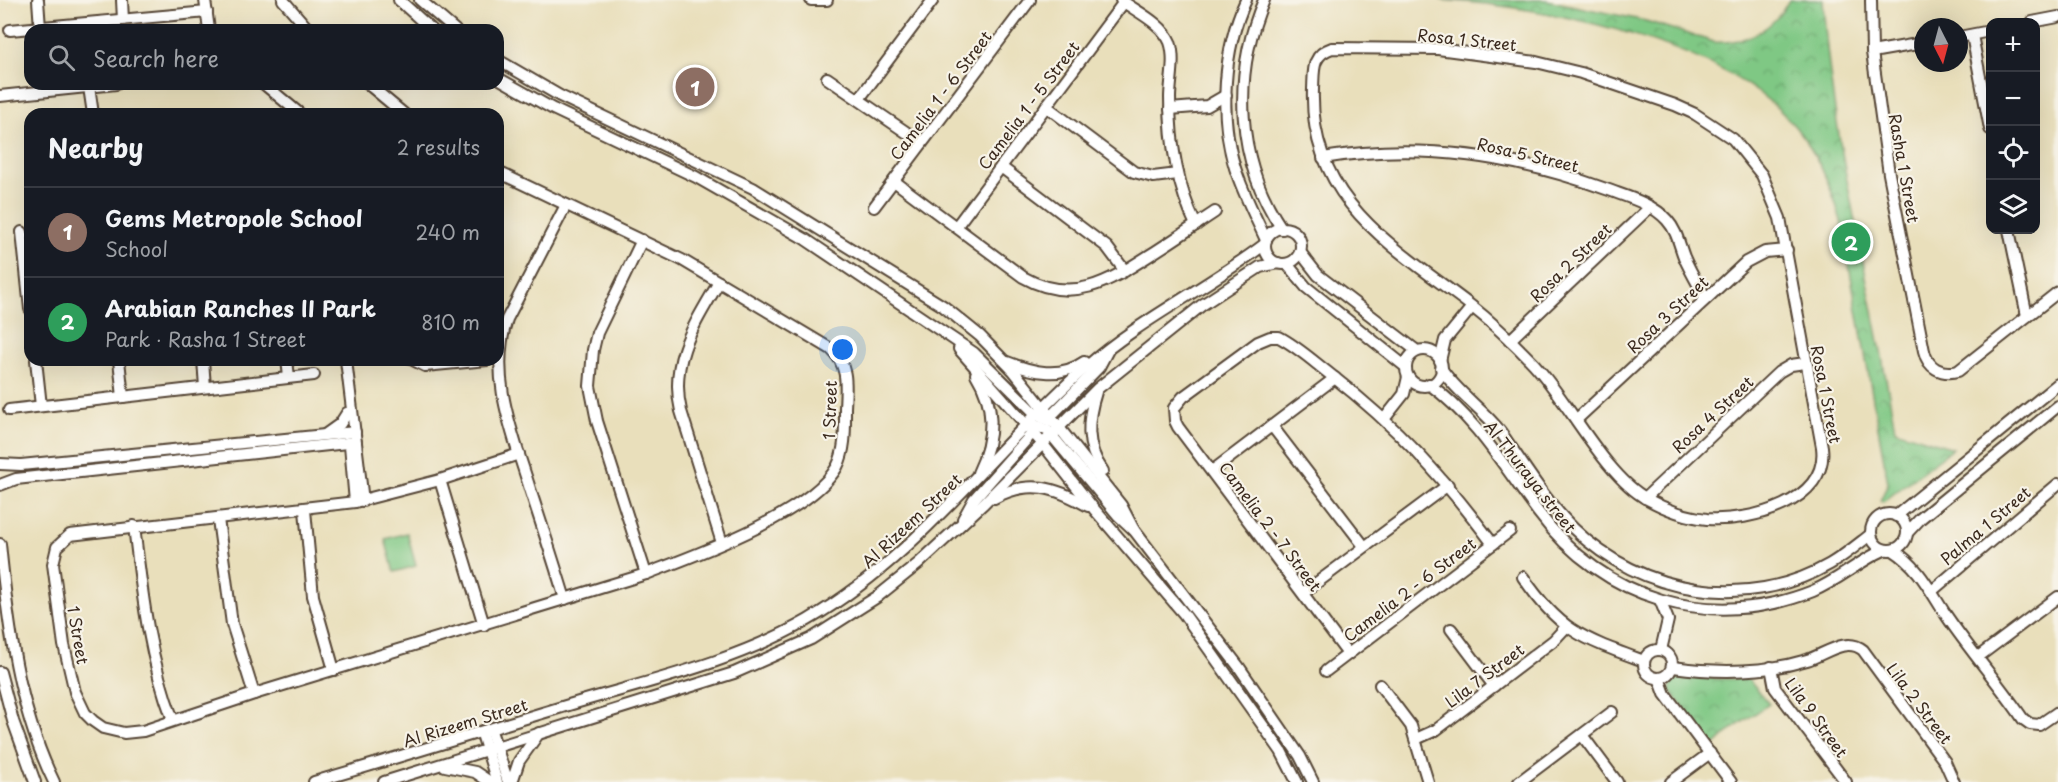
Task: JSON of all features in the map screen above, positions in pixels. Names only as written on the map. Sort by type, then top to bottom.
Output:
[{"type":"street","points":[[38,0],[40,24]]},
{"type":"street","points":[[122,0],[123,20]]},
{"type":"street","points":[[206,0],[208,24]]},
{"type":"street","points":[[283,0],[304,24]]},
{"type":"street","points":[[399,0],[425,24]]},
{"type":"street","points":[[420,0],[448,24]]},
{"type":"street","points":[[811,0],[827,0]]},
{"type":"street","points":[[859,99],[933,0]]},
{"type":"street","name":"Camelia 1 - 6 Street","points":[[874,207],[1030,0]]},
{"type":"street","points":[[1246,0],[1231,53],[1226,95],[1227,122],[1234,165],[1249,206],[1266,242],[1268,256],[1282,263],[1306,287],[1425,385]]},
{"type":"street","points":[[1263,0],[1245,62],[1244,129],[1257,183],[1282,229]]},
{"type":"street","name":"Rasha 1 Street","points":[[1871,0],[1872,52],[1889,174],[1930,365],[1943,372],[1958,371],[2058,292]]},
{"type":"street","points":[[1122,1],[1155,24],[1170,42],[1172,53],[1170,109],[1178,174],[1196,225]]},
{"type":"street","name":"Camelia 1 - 5 Street","points":[[956,227],[1122,1]]},
{"type":"street","points":[[82,24],[207,12]]},
{"type":"street","points":[[2040,20],[2058,17]]},
{"type":"street","points":[[10,30],[24,29]]},
{"type":"street","points":[[1968,36],[1986,32]]},
{"type":"street","points":[[1972,35],[1989,126]]},
{"type":"street","points":[[1872,52],[1914,45]]},
{"type":"street","name":"Rosa 1 Street","points":[[1350,49],[1438,49],[1536,62],[1630,88],[1695,114],[1732,139],[1762,175],[1780,218],[1823,455],[1821,472],[1807,488],[1783,505],[1764,512],[1725,519],[1705,519],[1674,512],[1645,498],[1613,469],[1545,377],[1510,340],[1361,219],[1334,182],[1323,158],[1314,118],[1314,85],[1324,61],[1334,54],[1350,49]]},
{"type":"street","points":[[504,63],[560,96],[728,174],[780,203],[923,293],[962,321],[1004,361],[1041,422],[1042,443],[1094,509],[1184,614],[1281,752],[1297,782]]},
{"type":"street","points":[[827,78],[922,143]]},
{"type":"street","points":[[504,81],[553,109],[696,177],[755,209],[856,272],[951,340],[974,353],[1041,422],[1134,531],[1239,668],[1300,756],[1313,782]]},
{"type":"street","points":[[0,96],[59,90]]},
{"type":"street","points":[[89,90],[92,108]]},
{"type":"street","points":[[271,90],[293,108]]},
{"type":"street","points":[[375,90],[397,108]]},
{"type":"street","points":[[1200,108],[1226,95]]},
{"type":"street","points":[[1046,106],[1134,172],[1153,177],[1178,174]]},
{"type":"street","points":[[1170,109],[1200,108],[1215,113],[1227,122]]},
{"type":"street","name":"Rosa 5 Street","points":[[1323,158],[1363,151],[1409,151],[1506,160],[1578,179],[1650,207],[1667,220],[1674,230],[1690,270],[1706,297]]},
{"type":"street","points":[[1001,167],[1107,247],[1125,271]]},
{"type":"street","name":"1 Street","points":[[504,175],[642,240],[831,349],[843,363],[846,381],[843,451],[829,478],[818,489],[773,519],[646,574],[134,733],[114,732],[103,728],[85,713],[78,703],[69,668],[53,573],[57,547],[70,535],[78,532],[304,510],[359,502],[440,480],[519,454]]},
{"type":"street","points":[[894,181],[1023,277],[1039,285],[1064,289],[1088,288],[1113,280],[1215,212]]},
{"type":"street","points":[[504,328],[566,205]]},
{"type":"street","name":"Rosa 2 Street","points":[[1510,340],[1650,207]]},
{"type":"street","points":[[1004,361],[1032,370],[1060,372],[1069,370],[1108,350],[1216,278],[1266,242],[1274,231],[1282,229],[1291,230],[1297,236],[1300,252],[1327,283],[1421,351],[1436,355],[1441,365]]},
{"type":"street","points":[[22,232],[24,251]]},
{"type":"street","points":[[2010,234],[2027,316]]},
{"type":"street","points":[[642,240],[597,333],[590,386],[597,422],[646,574]]},
{"type":"street","name":"Rosa 3 Street","points":[[1577,419],[1706,297],[1755,256],[1787,249]]},
{"type":"street","points":[[1059,425],[1097,388],[1202,305],[1265,265],[1294,260],[1300,252]]},
{"type":"street","points":[[1216,278],[1224,291]]},
{"type":"street","points":[[718,282],[685,343],[678,365],[677,390],[681,411],[722,543]]},
{"type":"street","points":[[1194,292],[1202,305]]},
{"type":"street","points":[[1385,418],[1404,394],[1438,378],[1446,340],[1472,307]]},
{"type":"street","name":"Camelia 2 - 7 Street","points":[[1335,378],[1284,339],[1275,336],[1258,342],[1183,397],[1174,408],[1173,415],[1178,427],[1348,654]]},
{"type":"street","points":[[951,340],[980,382],[990,413],[988,446],[975,480]]},
{"type":"street","points":[[1404,394],[1411,356],[1446,340]]},
{"type":"street","points":[[960,525],[974,499],[1041,422],[1099,367],[1108,350]]},
{"type":"street","name":"Rosa 4 Street","points":[[1645,498],[1779,372],[1791,365],[1805,363]]},
{"type":"street","name":"Al Thuraya street","points":[[1441,365],[1495,425],[1573,529],[1605,556],[1639,574],[1660,582],[1704,589],[1761,588],[1782,584],[1829,564],[1870,535]]},
{"type":"street","points":[[37,366],[41,406]]},
{"type":"street","points":[[120,366],[123,397]]},
{"type":"street","points":[[203,366],[205,387]]},
{"type":"street","points":[[288,366],[289,377]]},
{"type":"street","points":[[344,366],[347,413],[352,438],[351,462],[359,502]]},
{"type":"street","points":[[346,366],[359,502]]},
{"type":"street","points":[[500,366],[506,410],[565,599]]},
{"type":"street","points":[[9,410],[314,375]]},
{"type":"street","points":[[1212,471],[1335,378],[1385,418],[1448,485],[1492,544]]},
{"type":"street","points":[[1896,516],[2058,384]]},
{"type":"street","name":"Al Thuraya street","points":[[1425,385],[1444,396],[1481,435],[1549,526],[1568,547],[1595,571],[1660,600],[1684,605],[1757,606],[1786,600],[1830,583],[1871,556],[1889,550]]},
{"type":"street","points":[[1097,388],[1089,415],[1091,449],[1098,464],[1128,506],[1134,531]]},
{"type":"street","points":[[1889,550],[1906,537],[1921,518],[2058,406]]},
{"type":"street","points":[[323,435],[340,424],[347,413]]},
{"type":"street","points":[[1041,422],[1059,425],[1121,505],[1134,531]]},
{"type":"street","name":"Al Rizeem Street","points":[[314,782],[486,732],[721,659],[788,632],[838,601],[886,566],[975,480],[1041,422]]},
{"type":"street","points":[[1272,426],[1364,546]]},
{"type":"street","points":[[0,464],[21,465],[323,435],[352,438]]},
{"type":"street","points":[[0,470],[0,485],[16,479],[318,448],[352,438]]},
{"type":"street","name":"Al Rizeem Street","points":[[384,782],[734,673],[791,650],[877,597],[984,503],[1042,443]]},
{"type":"street","points":[[318,448],[337,450],[351,462]]},
{"type":"street","points":[[440,480],[484,625]]},
{"type":"street","name":"Palma 1 Street","points":[[1933,590],[2058,484]]},
{"type":"street","points":[[1303,593],[1448,485]]},
{"type":"street","points":[[984,503],[1011,490],[1039,486],[1061,491],[1094,509]]},
{"type":"street","points":[[304,510],[313,596],[334,670]]},
{"type":"street","points":[[1890,514],[1905,522],[1910,562],[1875,545],[1870,535],[1870,528],[1878,518],[1890,514]]},
{"type":"street","points":[[218,519],[232,624],[254,694]]},
{"type":"street","points":[[134,526],[148,634],[156,669],[173,720]]},
{"type":"street","name":"Camelia 2 - 6 Street","points":[[1326,671],[1510,531]]},
{"type":"street","points":[[0,544],[3,602],[28,716],[51,781]]},
{"type":"street","name":"Palma 1 Street","points":[[1910,562],[1933,590],[1948,618],[2018,710],[2036,718],[2058,712]]},
{"type":"street","points":[[1523,577],[1540,603],[1566,627],[1644,661]]},
{"type":"street","points":[[1978,657],[2058,597]]},
{"type":"street","points":[[1660,600],[1668,620]]},
{"type":"street","points":[[1661,650],[1668,620],[1684,605]]},
{"type":"street","name":"Lila 7 Street","points":[[1416,739],[1433,732],[1554,640],[1566,627]]},
{"type":"street","points":[[1451,629],[1494,686]]},
{"type":"street","name":"Lila 2 Street","points":[[1672,667],[1723,671],[1771,668],[1805,660],[1848,644],[1856,645],[1948,766],[1958,774],[1960,782]]},
{"type":"street","points":[[1661,650],[1669,654],[1672,667],[1668,675],[1659,678],[1646,672],[1644,661],[1652,651],[1661,650]]},
{"type":"street","name":"Lila 9 Street","points":[[1771,668],[1775,688],[1846,782]]},
{"type":"street","points":[[0,672],[13,721],[36,782]]},
{"type":"street","points":[[1659,678],[1663,690],[1731,782]]},
{"type":"street","points":[[1380,685],[1407,720],[1416,739],[1428,782]]},
{"type":"street","points":[[1519,782],[1612,712]]},
{"type":"street","points":[[486,732],[510,782]]},
{"type":"street","points":[[510,782],[519,761],[539,733]]},
{"type":"street","points":[[1582,735],[1617,782]]},
{"type":"street","points":[[492,748],[497,782]]},
{"type":"street","points":[[1671,782],[1710,753]]},
{"type":"street","points":[[438,765],[474,772],[490,782]]},
{"type":"street","name":"Lila 2 Street","points":[[1948,766],[1953,782]]},
{"type":"street","points":[[30,768],[51,781]]},
{"type":"street","points":[[29,782],[30,768]]},
{"type":"green space","points":[[1440,0],[1546,0],[1646,21],[1714,42],[1726,42],[1748,37],[1767,27],[1776,19],[1789,0],[1823,0],[1835,109],[1895,430],[1953,448],[1883,502],[1880,501],[1888,483],[1841,221],[1831,189],[1808,144],[1787,117],[1774,105],[1742,81],[1704,61],[1661,44],[1570,18],[1480,3]]},
{"type":"green space","points":[[407,533],[416,566],[394,572],[385,539]]},
{"type":"green space","points":[[1672,678],[1748,679],[1769,704],[1731,730],[1713,747],[1670,690]]},
{"type":"place","name":"Gems Metropole School","points":[[695,87]]},
{"type":"place","name":"Arabian Ranches II Park","points":[[1851,242]]}]
